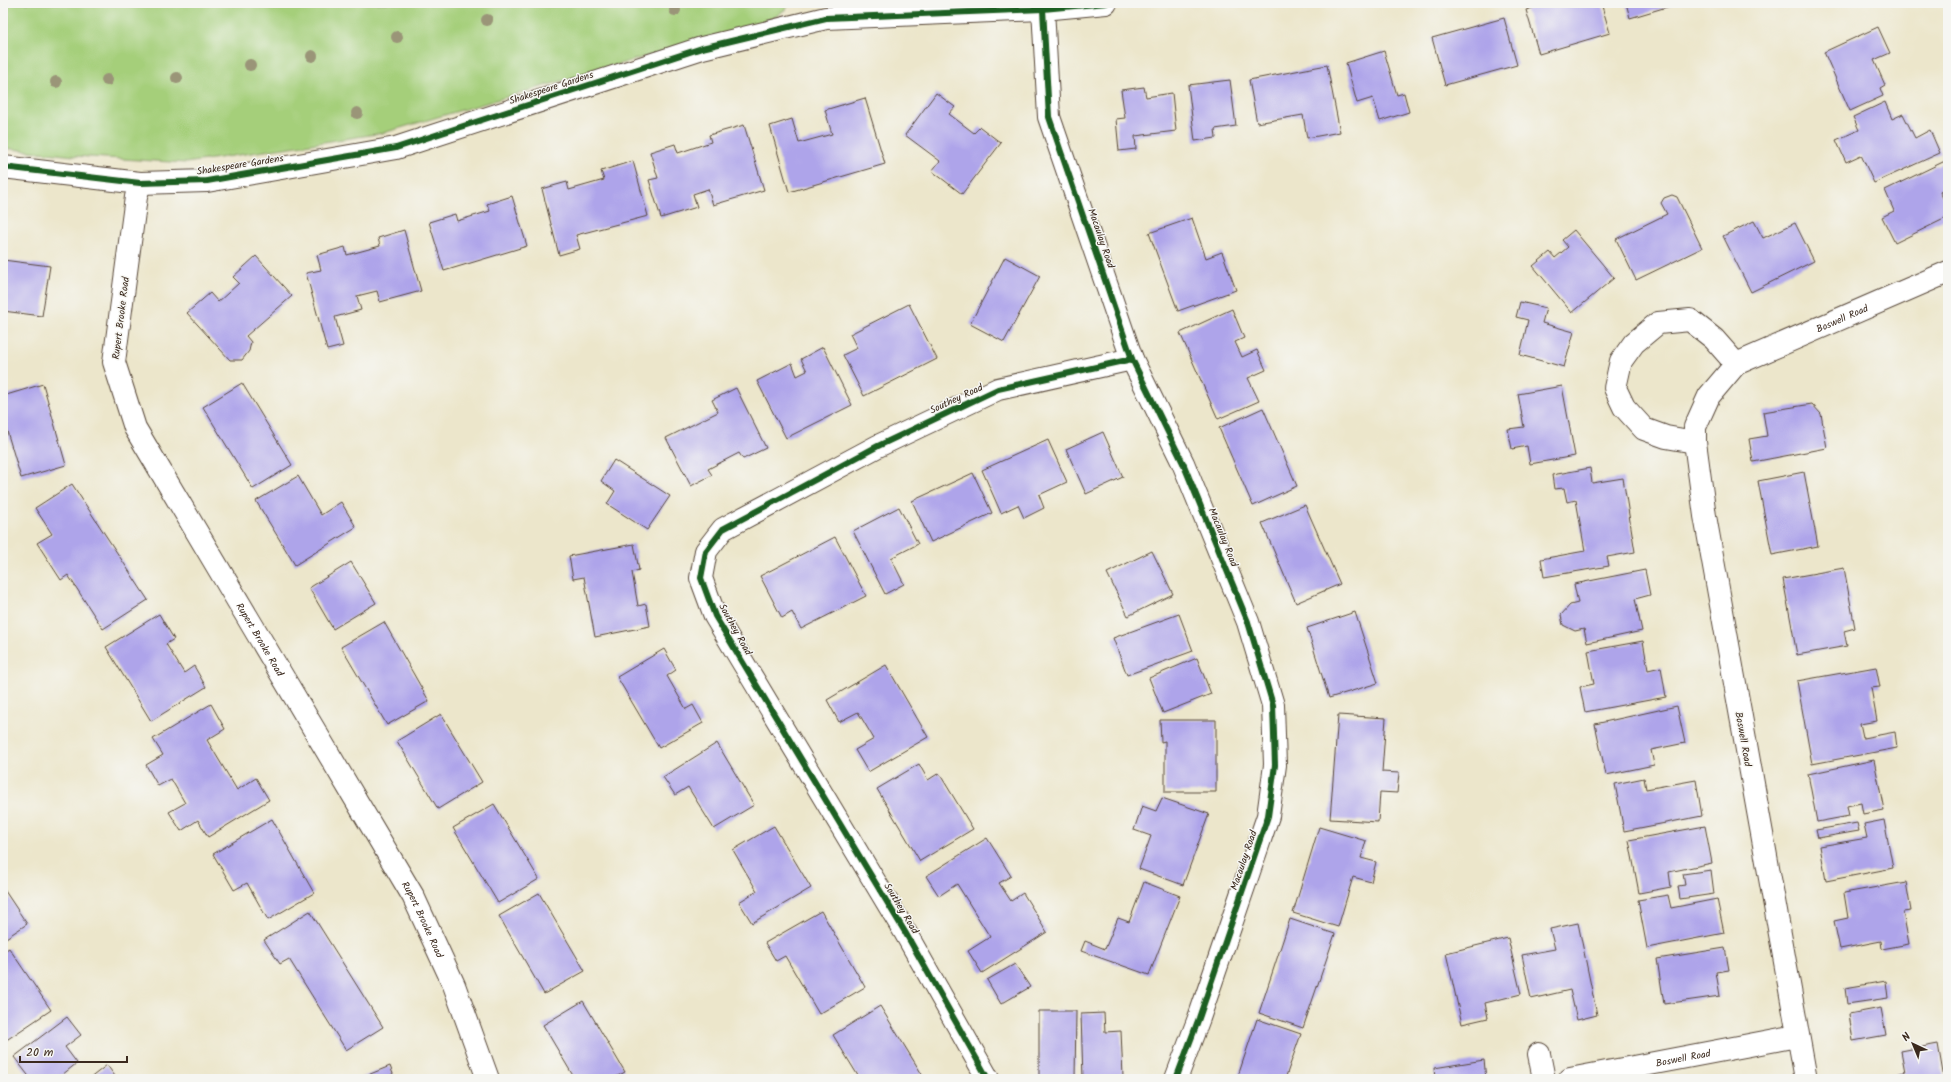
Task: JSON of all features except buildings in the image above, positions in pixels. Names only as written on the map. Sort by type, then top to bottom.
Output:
[{"type":"street","name":"Shakespeare Gardens","points":[[3,167],[140,183],[207,181],[396,148],[702,48],[824,11],[1043,8],[1106,3]]},
{"type":"street","name":"Macaulay Road","points":[[1043,8],[1049,117],[1132,359],[1183,462],[1242,607],[1273,705],[1275,766],[1268,816],[1199,1018],[1176,1079]]},
{"type":"street","name":"Rupert Brooke Road","points":[[140,183],[136,197],[114,362],[135,428],[413,896],[454,985],[488,1079]]},
{"type":"street","name":"Boswell Road","points":[[1806,1079],[1797,1036],[1706,524],[1695,442],[1695,427],[1709,396],[1736,364],[1948,272]]},
{"type":"street","points":[[1695,442],[1666,437],[1644,429],[1624,407],[1615,388],[1621,361],[1634,343],[1658,323],[1690,320],[1714,339],[1736,364]]},
{"type":"street","name":"Southey Road","points":[[988,1079],[901,925],[715,616],[702,578],[706,551],[722,529],[878,446],[998,389],[1132,359]]},
{"type":"street","name":"Boswell Road","points":[[1570,1079],[1797,1036]]},
{"type":"street","points":[[1539,1054],[1544,1079]]},
{"type":"green space","points":[[3,3],[791,3],[787,8],[771,20],[383,133],[186,163],[74,156],[3,148]]},
{"type":"cycle path","points":[[3,167],[140,183],[207,181],[396,148],[702,48],[826,18],[1043,9],[1106,3]]},
{"type":"cycle path","points":[[1043,9],[1049,117],[1132,359],[1183,463],[1248,622],[1273,705],[1275,765],[1268,816],[1199,1018],[1176,1079]]},
{"type":"cycle path","points":[[988,1079],[905,932],[715,616],[701,578],[706,551],[723,529],[878,446],[998,389],[1132,359]]}]
